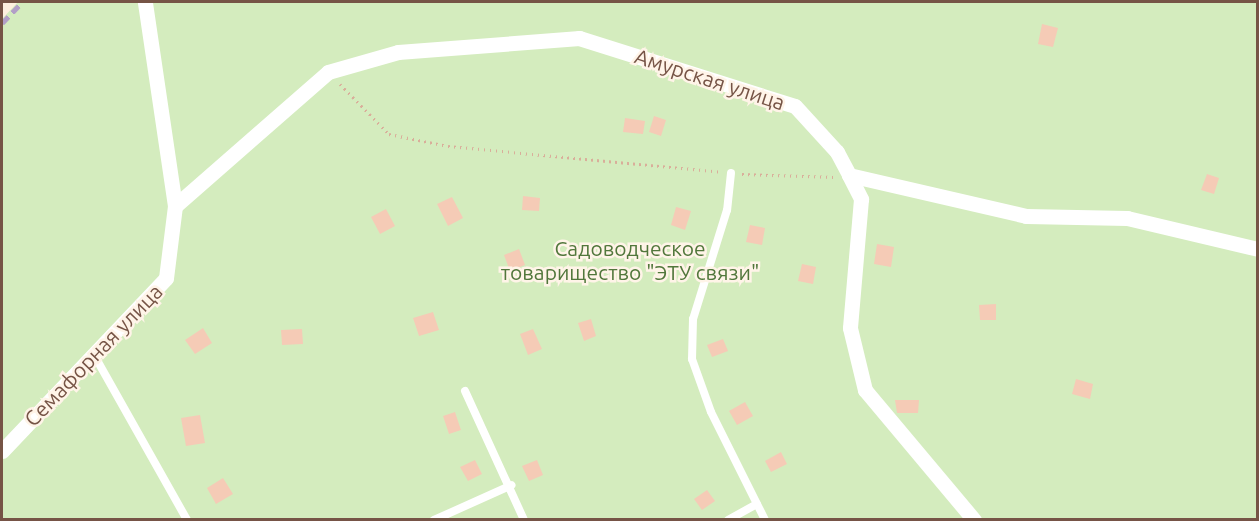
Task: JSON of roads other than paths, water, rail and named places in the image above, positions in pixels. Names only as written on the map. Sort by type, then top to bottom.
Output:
[{"type":"street","name":"Семафорная улица","points":[[2,452],[166,278],[175,206],[145,2]]},
{"type":"street","name":"Амурская улица","points":[[175,206],[328,72],[398,52],[579,38],[795,106],[837,152],[861,199],[850,328],[865,390],[974,519]]},
{"type":"street","points":[[849,175],[1026,216],[1127,218],[1257,249]]},
{"type":"lane","points":[[731,173],[727,210],[693,319],[692,359],[765,519]]},
{"type":"lane","points":[[93,353],[187,519]]},
{"type":"lane","points":[[465,391],[512,485],[524,519]]},
{"type":"lane","points":[[434,519],[512,485]]},
{"type":"lane","points":[[728,519],[757,504]]},
{"type":"railway","points":[[2,23],[22,2]]},
{"type":"park label","name":"Садоводческое товарищество \"ЭТУ связи\"","points":[[630,260]]}]
